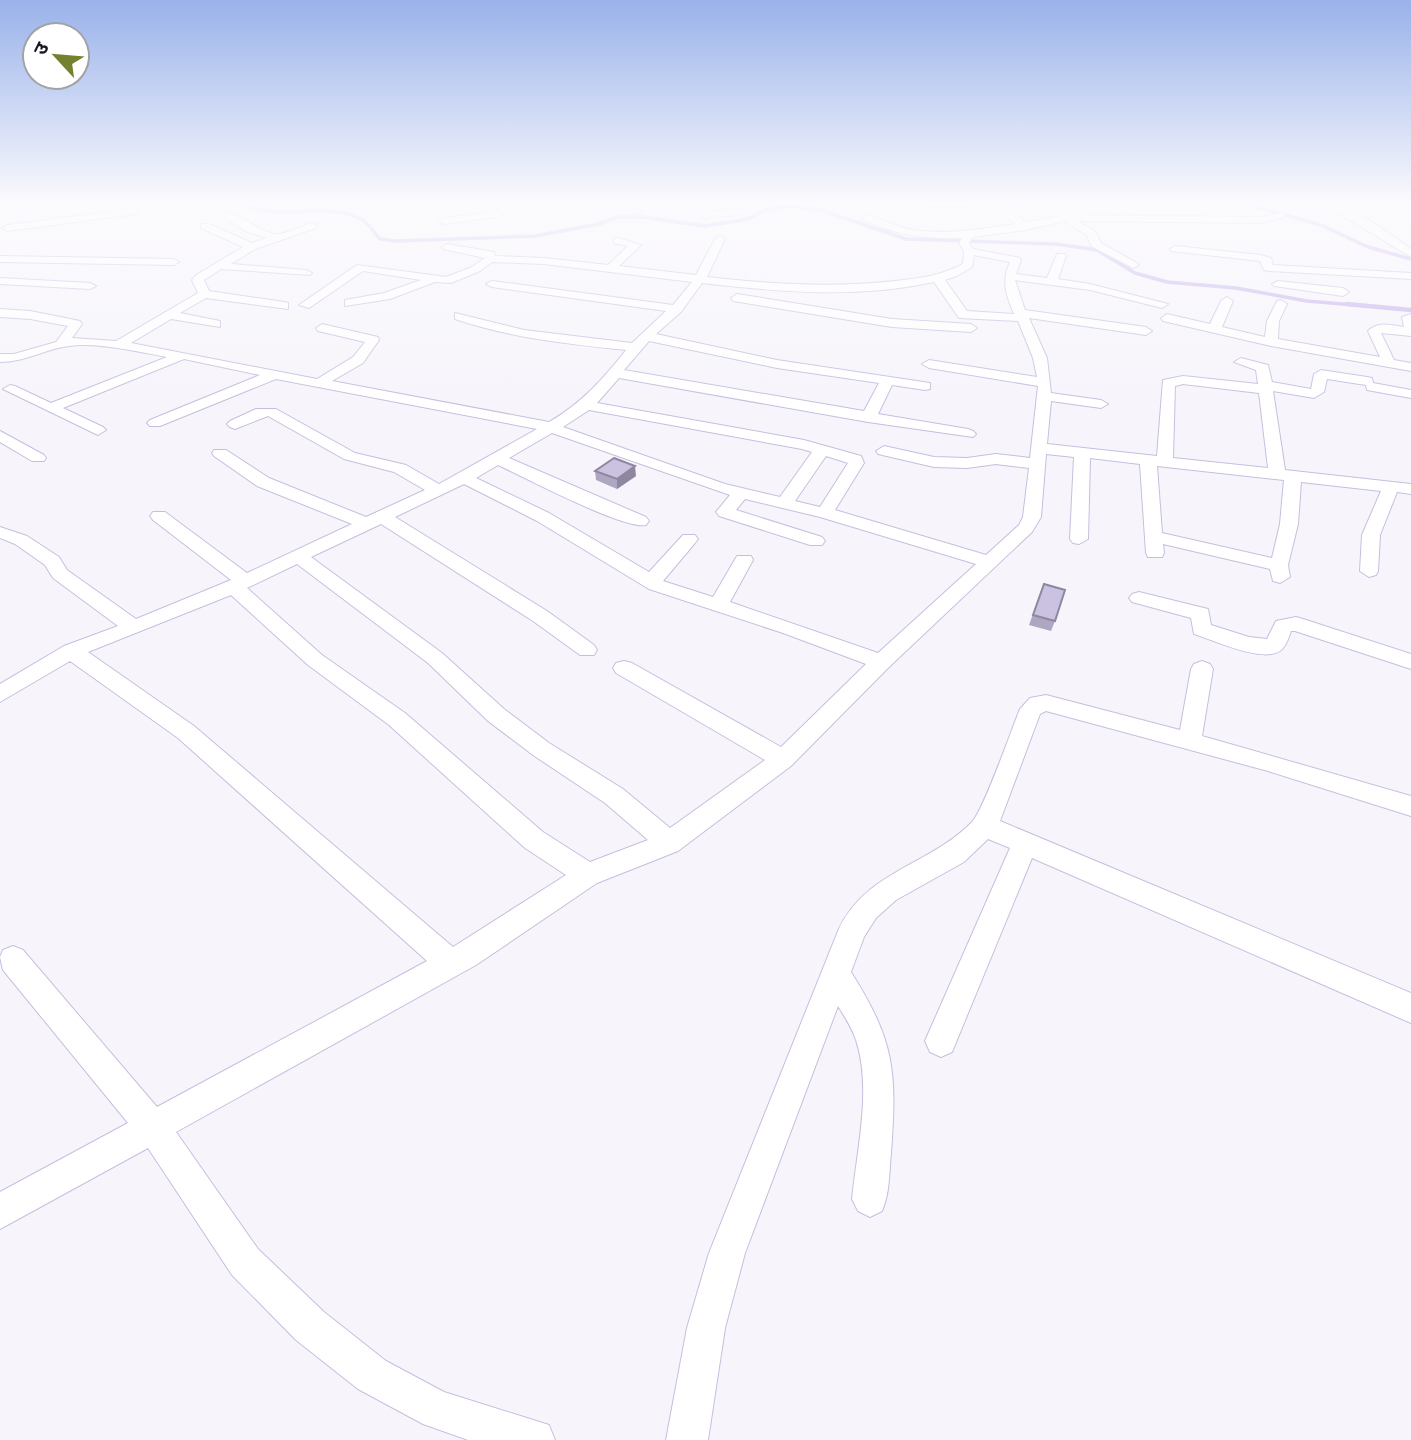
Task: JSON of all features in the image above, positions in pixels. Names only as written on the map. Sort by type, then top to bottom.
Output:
[{"type":"street","points":[[204,294],[198,278],[211,270]]},
{"type":"street","points":[[252,270],[306,273]]},
{"type":"street","points":[[305,305],[358,270]]},
{"type":"street","points":[[380,270],[447,281],[473,270]]},
{"type":"street","points":[[622,270],[892,323],[971,328]]},
{"type":"street","points":[[4,687],[71,650],[239,583],[438,491],[550,427],[586,405],[641,342],[677,309],[704,270]]},
{"type":"street","points":[[696,285],[813,290],[862,288],[939,278],[961,270]]},
{"type":"street","points":[[0,1211],[450,963],[588,875],[669,843],[783,760],[881,662],[1026,528],[1032,517],[1044,390],[1040,358],[1012,295],[1011,270]]},
{"type":"street","points":[[1051,282],[1056,270]]},
{"type":"street","points":[[1276,270],[1278,286],[1343,292]]},
{"type":"street","points":[[1299,270],[1411,276]]},
{"type":"street","points":[[232,300],[282,272]]},
{"type":"street","points":[[1009,276],[1090,287],[1162,304]]},
{"type":"street","points":[[939,278],[946,294],[963,315],[1022,316],[1146,331]]},
{"type":"street","points":[[349,303],[386,296],[432,280]]},
{"type":"street","points":[[0,281],[90,286]]},
{"type":"street","points":[[394,306],[440,290],[447,281]]},
{"type":"street","points":[[492,284],[677,309]]},
{"type":"street","points":[[118,345],[204,294],[284,306]]},
{"type":"street","points":[[1215,328],[1227,301]]},
{"type":"street","points":[[1271,342],[1273,321],[1281,303]]},
{"type":"street","points":[[0,313],[76,324],[62,343]]},
{"type":"street","points":[[169,315],[216,324]]},
{"type":"street","points":[[459,316],[491,328],[519,333],[641,342],[925,386]]},
{"type":"street","points":[[1389,363],[1374,331],[1381,328],[1411,332],[1408,317]]},
{"type":"street","points":[[1167,318],[1271,342],[1411,367]]},
{"type":"street","points":[[319,383],[358,360],[373,340],[322,328]]},
{"type":"street","points":[[0,358],[15,358],[62,343],[118,345],[183,355],[550,427],[741,494],[825,513],[991,562]]},
{"type":"street","points":[[51,408],[183,355]]},
{"type":"street","points":[[1241,362],[1263,368],[1265,387],[1285,474],[1289,524],[1279,571],[1155,545],[1157,460],[1168,383],[1183,380],[1265,387],[1314,394],[1317,392],[1321,374],[1411,394]]},
{"type":"street","points":[[929,365],[1101,404]]},
{"type":"street","points":[[616,373],[733,391],[868,418],[968,434]]},
{"type":"street","points":[[155,424],[276,374]]},
{"type":"street","points":[[868,418],[887,381]]},
{"type":"street","points":[[10,389],[97,430]]},
{"type":"street","points":[[0,405],[26,396]]},
{"type":"street","points":[[586,405],[849,456],[855,459],[856,463],[825,513]]},
{"type":"street","points":[[235,424],[261,412],[271,412],[350,456],[400,468],[438,491]]},
{"type":"street","points":[[0,436],[38,458]]},
{"type":"street","points":[[783,504],[822,450]]},
{"type":"street","points":[[884,452],[950,463],[1082,453],[1411,489]]},
{"type":"street","points":[[220,453],[264,482],[375,521],[540,616],[587,650]]},
{"type":"street","points":[[1079,540],[1082,453]]},
{"type":"street","points":[[497,458],[614,512],[640,521]]},
{"type":"street","points":[[464,478],[543,517],[651,582],[881,662]]},
{"type":"street","points":[[1369,570],[1371,535],[1391,486]]},
{"type":"street","points":[[741,494],[725,512],[816,541]]},
{"type":"street","points":[[159,516],[239,583],[315,660],[407,727],[534,840],[588,875]]},
{"type":"street","points":[[2,533],[20,540],[52,561],[60,574],[133,627]]},
{"type":"street","points":[[651,582],[689,539]]},
{"type":"street","points":[[298,556],[435,658],[514,728],[614,796],[669,843]]},
{"type":"street","points":[[718,605],[744,560]]},
{"type":"street","points":[[1139,598],[1201,614],[1201,629],[1259,646],[1270,647],[1275,644],[1283,626],[1296,624],[1411,662]]},
{"type":"street","points":[[71,650],[186,732],[450,963]]},
{"type":"street","points":[[624,668],[783,760]]},
{"type":"street","points":[[1190,740],[1202,669]]},
{"type":"street","points":[[687,1440],[706,1328],[727,1252],[852,931],[866,909],[886,891],[955,854],[985,826],[1031,709],[1046,703],[1190,740],[1411,806]]},
{"type":"street","points":[[985,826],[1411,1008]]},
{"type":"street","points":[[941,1041],[1025,843]]},
{"type":"street","points":[[13,960],[153,1127],[245,1262],[310,1326],[372,1375],[437,1410],[534,1440]]},
{"type":"street","points":[[835,973],[863,1021],[874,1051],[876,1089],[870,1199]]},
{"type":"building","points":[[614,458],[635,466],[617,479],[595,471]]},
{"type":"building","points":[[1044,584],[1065,590],[1055,621],[1033,615]]},
{"type":"waterway","points":[[1130,270],[1167,282],[1236,288],[1307,301],[1367,306]]},
{"type":"waterway","points":[[1347,304],[1411,310]]}]
